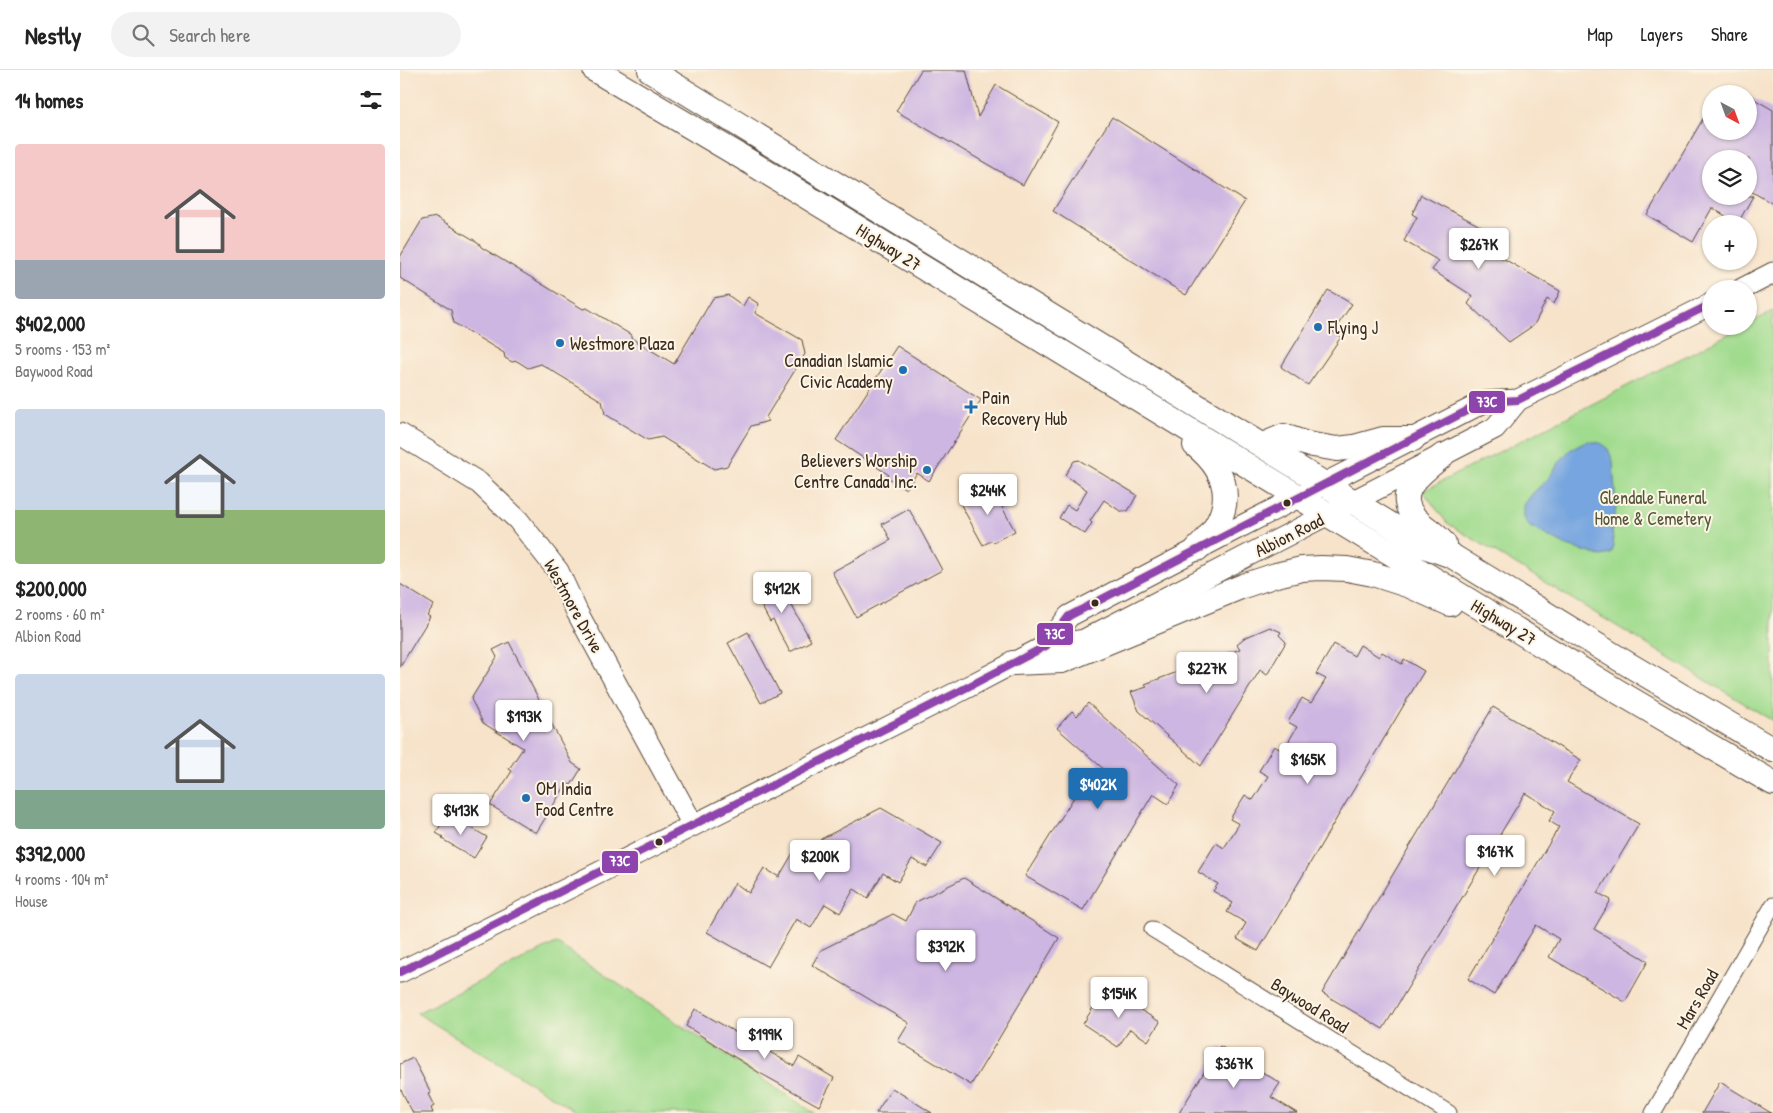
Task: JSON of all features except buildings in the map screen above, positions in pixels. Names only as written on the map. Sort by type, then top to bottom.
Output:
[{"type":"main road","name":"Highway 27","points":[[595,70],[745,159],[1539,644],[1773,783]]},
{"type":"main road","name":"Highway 27","points":[[650,70],[1428,547],[1452,556],[1626,663],[1773,750]]},
{"type":"main road","points":[[1757,281],[1773,273]]},
{"type":"main road","name":"Albion Road","points":[[1046,646],[1069,616],[1325,483],[1484,402],[1518,400],[1702,308]]},
{"type":"main road","name":"Albion Road","points":[[400,972],[1046,646],[1084,640],[1495,428],[1518,400]]},
{"type":"main road","points":[[1181,426],[1190,441],[1207,454],[1216,466],[1222,478],[1225,492],[1225,503],[1219,520],[1211,534],[1198,549]]},
{"type":"main road","name":"Westmore Drive","points":[[400,434],[479,483],[533,537],[558,571],[577,612],[693,825]]},
{"type":"main road","points":[[1263,445],[1284,436],[1307,444],[1337,449],[1354,447],[1383,439],[1413,439]]},
{"type":"main road","points":[[1442,456],[1416,477],[1408,492],[1407,499],[1414,518],[1441,540],[1452,556]]},
{"type":"main road","points":[[1013,664],[1062,662],[1243,586],[1276,575],[1302,569],[1321,568],[1347,569],[1373,574],[1410,586],[1453,606],[1517,640],[1539,644]]},
{"type":"street","name":"Mars Road","points":[[1653,1113],[1773,905]]},
{"type":"street","name":"Baywood Road","points":[[1152,929],[1449,1113]]},
{"type":"green space","name":"Glendale Funeral Home & Cemetery","points":[[1773,311],[1773,721],[1447,523],[1423,491],[1726,335],[1757,335],[1757,320]]},
{"type":"green space","points":[[556,943],[814,1113],[579,1113],[417,1013]]},
{"type":"water","points":[[1588,441],[1600,443],[1608,449],[1613,461],[1616,508],[1612,531],[1614,547],[1611,554],[1601,556],[1567,546],[1530,527],[1524,518],[1524,505],[1533,493],[1549,478],[1570,450]]},
{"type":"transit line","name":"73C","points":[[400,972],[1046,646],[1069,616],[1484,402],[1518,400],[1702,308]]},
{"type":"place","name":"Flying J","points":[[1318,327]]},
{"type":"place","name":"Westmore Plaza","points":[[560,343]]},
{"type":"place","name":"Canadian Islamic Civic Academy","points":[[903,370]]},
{"type":"place","name":"Pain Recovery Hub","points":[[971,407]]},
{"type":"place","name":"Believers Worship Centre Canada Inc.","points":[[927,470]]},
{"type":"place","name":"OM India Food Centre","points":[[526,798]]}]
